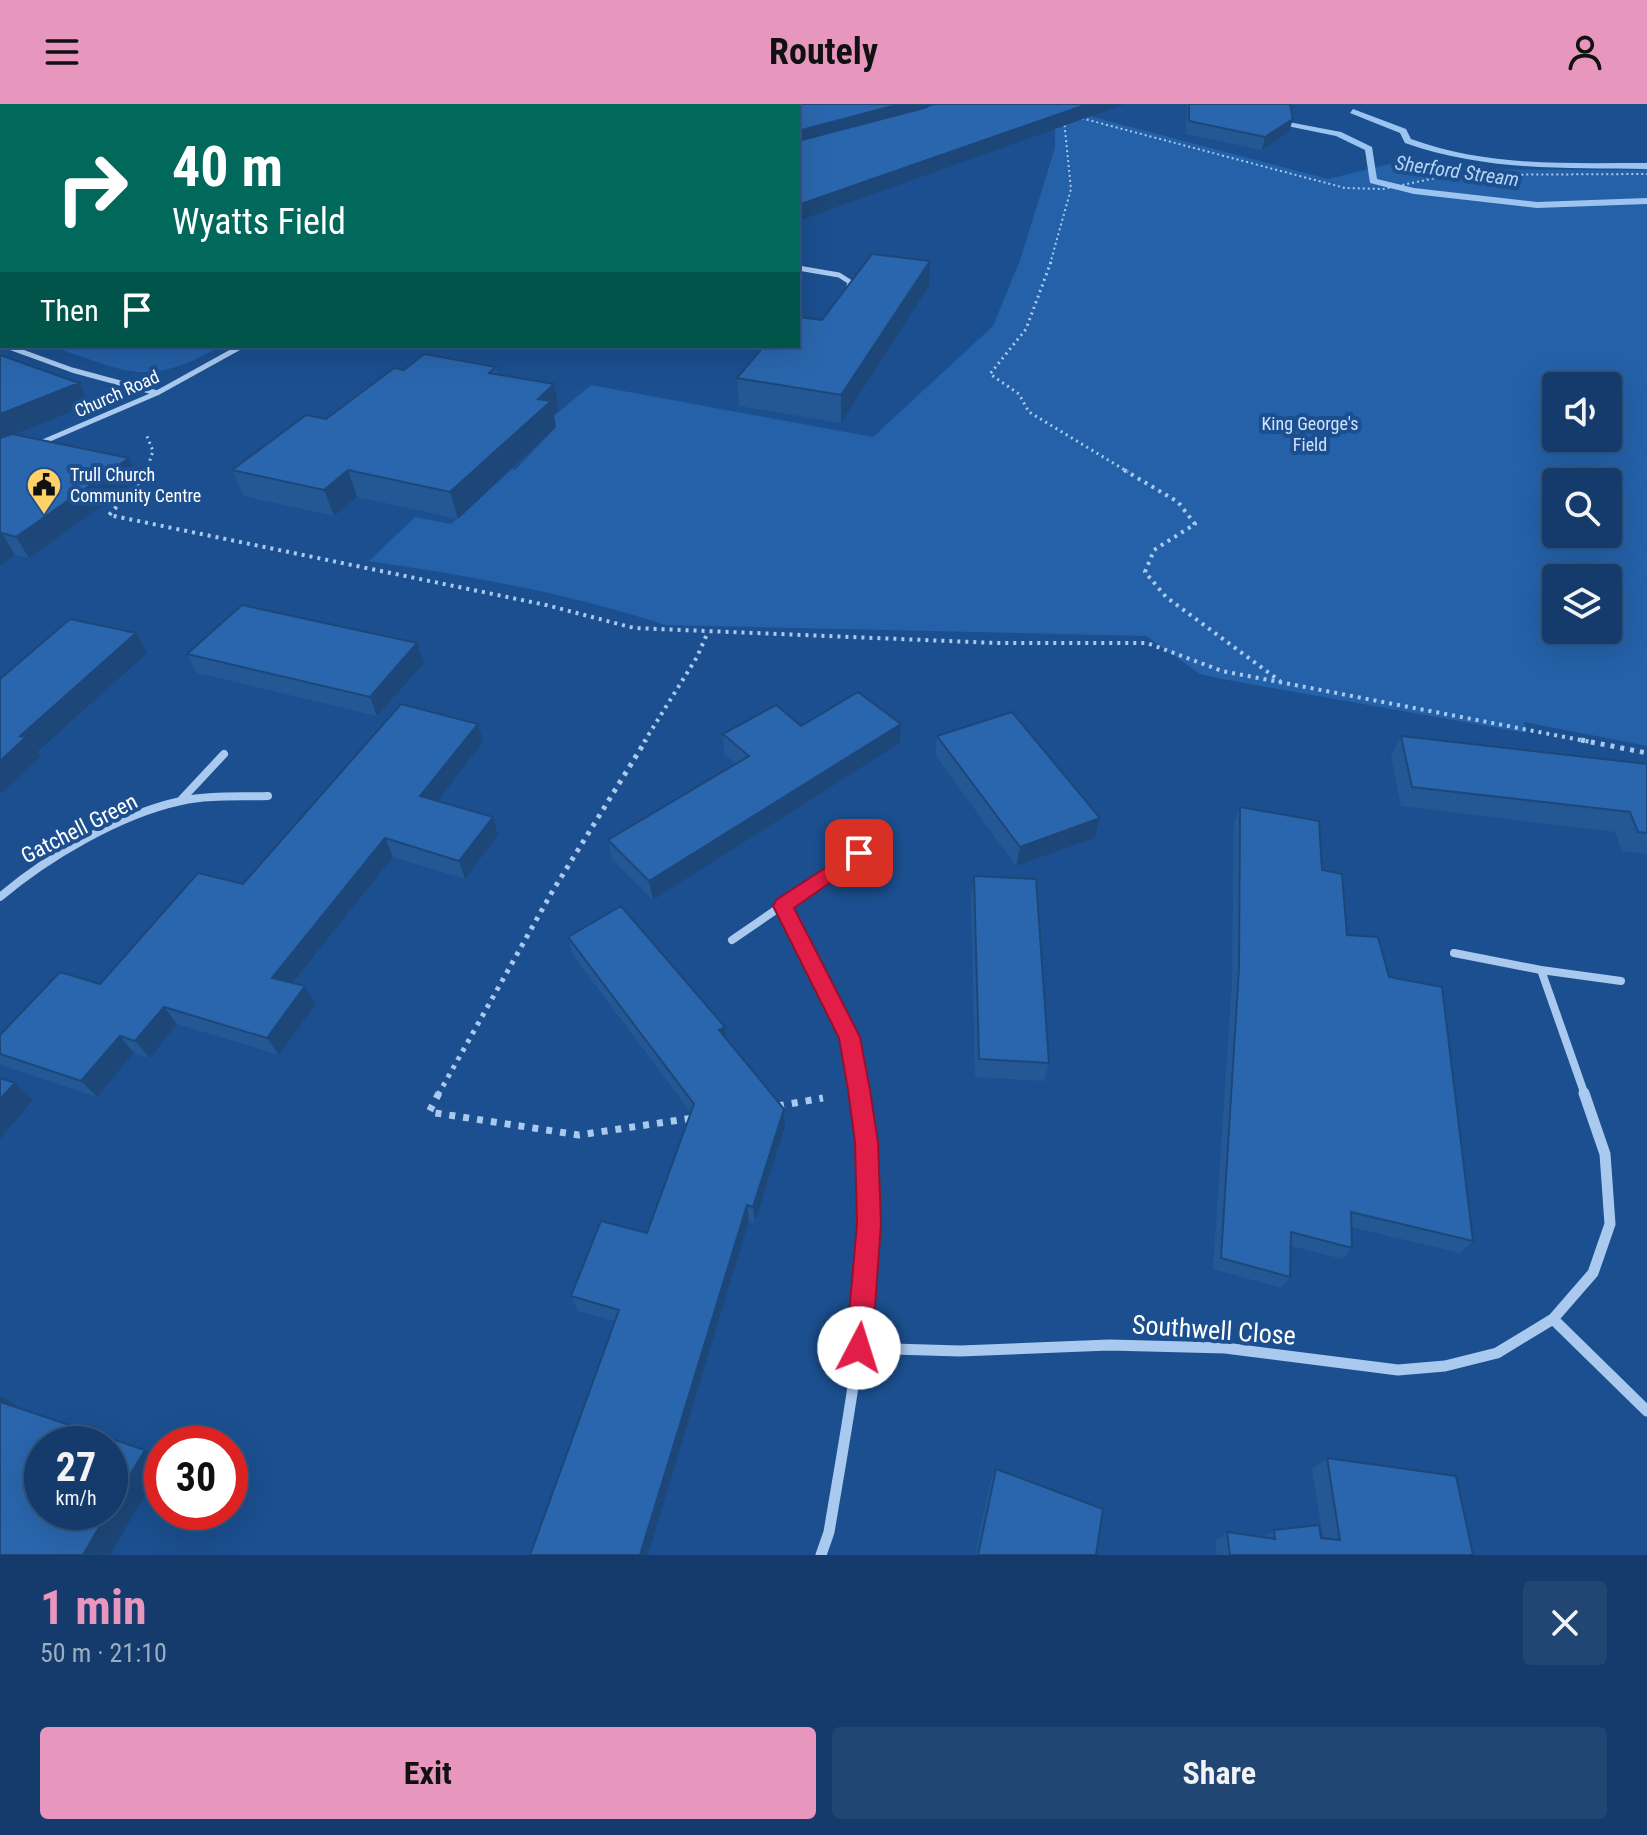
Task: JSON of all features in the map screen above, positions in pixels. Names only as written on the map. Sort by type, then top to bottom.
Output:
[{"type":"street","points":[[800,268],[839,275],[850,282],[848,290]]},
{"type":"street","points":[[11,348],[72,370],[157,393]]},
{"type":"street","name":"Church Road","points":[[34,445],[157,393],[238,348]]},
{"type":"street","name":"Gatchell Green","points":[[181,800],[224,754]]},
{"type":"street","name":"Gatchell Green","points":[[0,897],[14,883],[72,848],[181,800],[268,796]]},
{"type":"street","points":[[732,940],[859,853]]},
{"type":"street","points":[[783,906],[849,1037],[867,1142],[869,1224],[859,1348],[829,1532],[821,1555]]},
{"type":"street","points":[[1454,953],[1621,981]]},
{"type":"street","name":"Southwell Close","points":[[859,1348],[960,1351],[1109,1345],[1225,1348],[1398,1370],[1445,1366],[1497,1353],[1553,1319],[1593,1273],[1610,1224],[1605,1154],[1585,1088],[1541,970]]},
{"type":"street","points":[[1553,1319],[1647,1411]]},
{"type":"path","points":[[1063,115],[1071,189],[1059,241],[1026,329],[990,374],[1019,394],[1029,412],[1178,502],[1195,524],[1154,550],[1145,572],[1166,597],[1283,682]]},
{"type":"path","points":[[1075,117],[1345,188],[1383,189],[1450,175],[1647,174]]},
{"type":"path","points":[[121,408],[141,421],[153,451],[144,477],[109,515],[546,605],[634,628],[707,634],[750,632],[996,643],[1147,643],[1222,671],[1647,753]]},
{"type":"path","points":[[698,1117],[579,1135],[429,1112],[552,892],[697,657],[707,634]]},
{"type":"path","points":[[772,1107],[859,1090]]},
{"type":"green space","name":"King George's Field","points":[[1074,112],[1328,179],[1398,162],[1445,169],[1643,170],[1647,161],[1647,746],[1524,722],[1526,733],[1222,679],[1200,674],[1146,636],[665,625],[518,587],[369,561],[415,517],[451,524],[512,469],[515,470],[555,428],[543,425],[591,385],[873,437],[993,326],[1020,260],[1055,148],[1055,116]]},
{"type":"green space","points":[[56,348],[216,348],[173,368],[135,372]]},
{"type":"building","points":[[800,104],[900,104],[800,130]]},
{"type":"building","points":[[933,104],[1088,104],[800,204],[800,140]]},
{"type":"building","points":[[1189,104],[1290,104],[1293,119],[1265,137],[1189,121]]},
{"type":"building","points":[[872,254],[930,261],[841,395],[737,378],[762,348],[800,348],[800,317],[822,320]]},
{"type":"building","points":[[424,354],[496,367],[489,373],[554,384],[538,399],[551,401],[450,492],[348,470],[324,490],[232,470],[306,415],[326,419],[394,368],[404,370]]},
{"type":"building","points":[[0,355],[79,383],[0,414]]},
{"type":"building","points":[[12,434],[129,458],[16,537],[0,535],[0,438]]},
{"type":"building","points":[[242,605],[417,643],[370,697],[187,654]]},
{"type":"building","points":[[70,619],[136,633],[20,736],[26,737],[0,761],[0,679]]},
{"type":"building","points":[[858,692],[901,724],[649,881],[608,840],[749,756],[723,734],[776,705],[801,726]]},
{"type":"building","points":[[401,704],[478,724],[420,796],[493,817],[459,861],[385,838],[272,978],[305,986],[267,1038],[164,1007],[135,1041],[120,1036],[81,1081],[0,1054],[0,1035],[60,972],[100,984],[198,873],[243,884]]},
{"type":"building","points":[[1012,712],[1100,818],[1020,847],[937,736]]},
{"type":"building","points":[[1401,736],[1647,764],[1647,833],[1638,832],[1630,812],[1412,787]]},
{"type":"building","points":[[1240,807],[1319,821],[1322,870],[1342,874],[1347,935],[1378,937],[1389,977],[1442,987],[1473,1241],[1351,1212],[1352,1248],[1291,1232],[1290,1277],[1221,1258],[1239,968]]},
{"type":"building","points":[[974,876],[1036,879],[1049,1063],[979,1059]]},
{"type":"building","points":[[621,906],[725,1027],[719,1030],[784,1109],[753,1207],[747,1205],[640,1555],[530,1555],[619,1310],[571,1296],[601,1221],[647,1233],[694,1104],[568,937]]},
{"type":"building","points":[[0,1078],[15,1083],[0,1099]]},
{"type":"building","points":[[0,1402],[72,1426],[24,1426],[24,1530],[98,1530],[83,1555],[0,1555]]},
{"type":"building","points":[[128,1444],[144,1452],[128,1479]]},
{"type":"building","points":[[1327,1458],[1456,1476],[1473,1555],[1230,1555],[1227,1532],[1275,1539],[1274,1530],[1319,1525],[1321,1538],[1340,1540]]},
{"type":"building","points":[[996,1469],[1103,1509],[1096,1555],[978,1555]]},
{"type":"waterway","points":[[1353,111],[1403,131],[1408,141],[1465,158],[1525,165],[1647,166]]},
{"type":"waterway","name":"Sherford Stream","points":[[1270,120],[1338,134],[1369,149],[1373,181],[1414,191],[1537,205],[1647,201]]},
{"type":"place","name":"Trull Church Community Centre","points":[[44,516]]},
{"type":"route","points":[[859,853],[783,906],[849,1037],[859,1090],[867,1142],[869,1224],[859,1348]]}]
